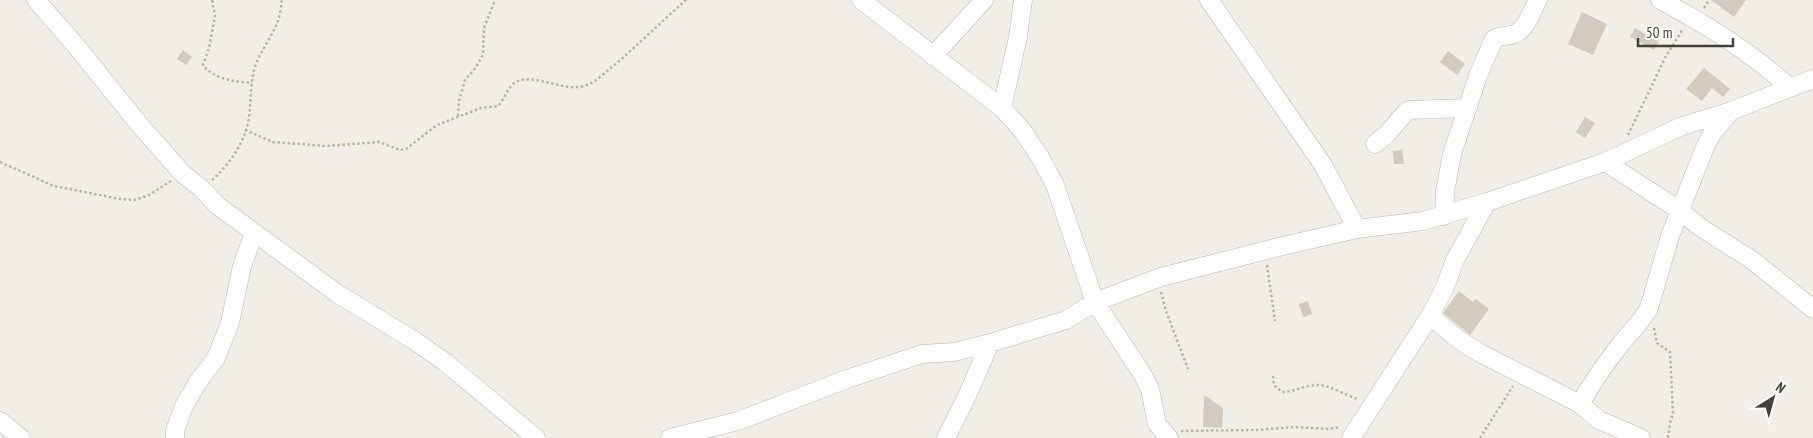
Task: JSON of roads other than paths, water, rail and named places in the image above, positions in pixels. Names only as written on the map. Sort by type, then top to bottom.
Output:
[{"type":"street","points":[[36,0],[183,174],[201,188],[218,206],[338,294],[415,341],[444,362],[536,438]]},
{"type":"street","points":[[861,0],[1002,108],[1022,130],[1040,157],[1054,185],[1095,302],[1143,375],[1150,389],[1157,424],[1167,435]]},
{"type":"street","points":[[934,56],[984,0]]},
{"type":"street","points":[[1002,108],[1018,37],[1023,0]]},
{"type":"street","points":[[1209,0],[1323,165],[1357,230]]},
{"type":"street","points":[[1444,216],[1448,173],[1452,154],[1479,73],[1494,39],[1520,31],[1538,0]]},
{"type":"street","points":[[1660,0],[1693,17],[1772,71],[1790,88]]},
{"type":"street","points":[[670,438],[738,421],[847,379],[922,354],[954,352],[1066,320],[1095,302],[1157,278],[1357,230],[1424,221],[1444,216],[1612,160],[1682,126],[1731,111],[1813,79]]},
{"type":"street","points":[[1375,144],[1409,110],[1468,108]]},
{"type":"street","points":[[1580,404],[1604,366],[1643,319],[1649,308],[1661,263],[1679,210],[1711,135],[1731,111]]},
{"type":"street","points":[[1612,160],[1700,227],[1752,260],[1813,309]]},
{"type":"street","points":[[1356,431],[1430,316],[1445,287],[1455,260],[1487,202]]},
{"type":"street","points":[[175,438],[175,430],[184,406],[198,382],[216,358],[230,323],[242,266],[254,233]]},
{"type":"street","points":[[1430,316],[1473,349],[1580,404],[1599,420],[1641,438]]},
{"type":"street","points":[[946,438],[968,396],[990,343]]},
{"type":"street","points":[[0,421],[21,438]]}]
